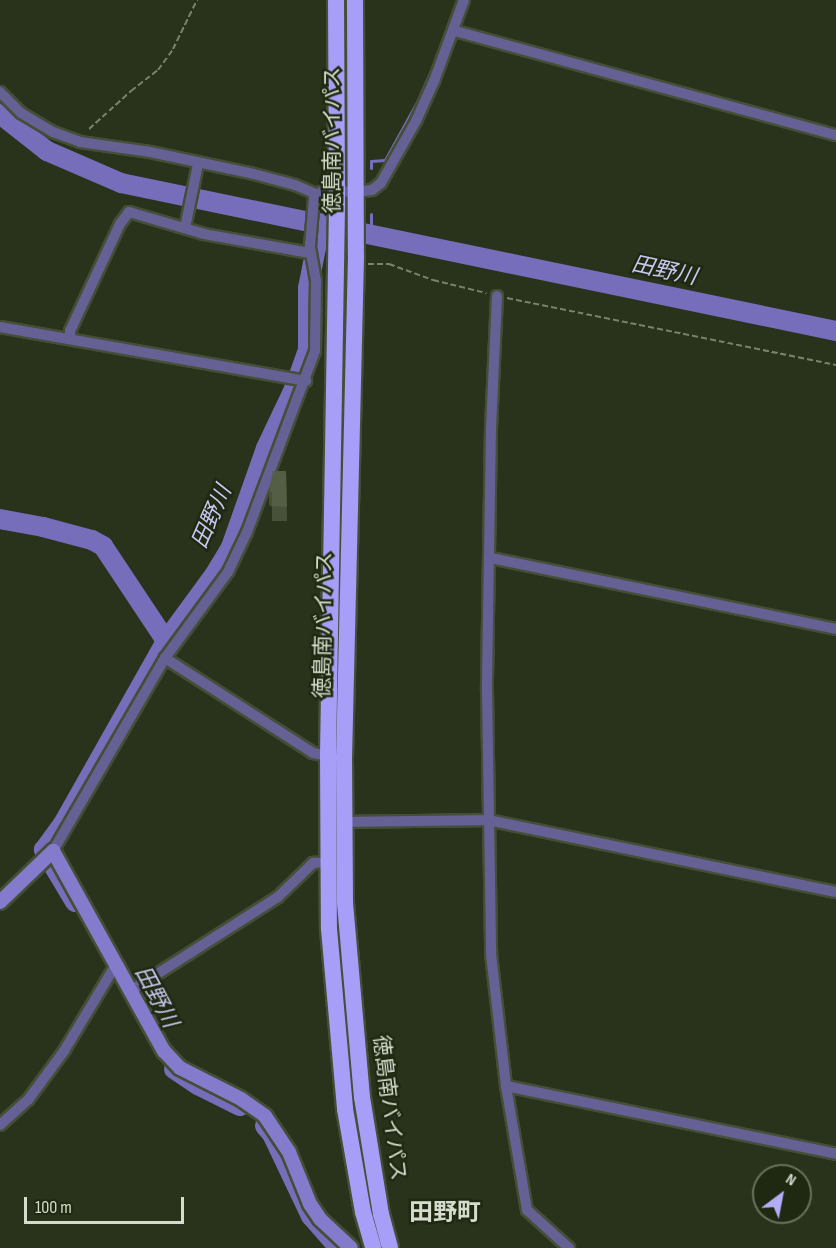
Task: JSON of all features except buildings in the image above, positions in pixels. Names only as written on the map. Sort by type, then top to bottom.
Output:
[{"type":"highway","name":"徳島南バイパス","points":[[336,0],[337,198],[328,756],[329,929],[345,1109],[363,1212],[373,1248]]},
{"type":"highway","name":"徳島南バイパス","points":[[355,0],[356,260],[343,822],[345,903],[362,1097],[381,1214],[390,1248]]},
{"type":"main road","points":[[0,902],[53,851],[164,1051],[180,1068],[241,1099],[265,1116],[289,1152],[315,1211],[351,1248]]},
{"type":"street","points":[[53,851],[165,658],[228,572],[238,552],[282,435],[300,379],[315,351],[316,281],[310,250],[314,198],[324,190],[337,198],[355,199],[372,190],[389,171],[416,121],[455,31],[464,0]]},
{"type":"street","points":[[455,31],[836,135]]},
{"type":"street","points":[[0,92],[21,113],[53,132],[80,142],[150,152],[197,168],[264,177],[314,198]]},
{"type":"street","points":[[186,224],[197,168]]},
{"type":"street","points":[[70,339],[70,331],[120,224],[129,212],[310,250]]},
{"type":"street","points":[[497,296],[491,427],[488,820],[491,954],[506,1086],[528,1210],[569,1248]]},
{"type":"street","points":[[0,327],[300,379]]},
{"type":"street","points":[[491,558],[836,629]]},
{"type":"street","points":[[165,658],[313,753],[328,756]]},
{"type":"street","points":[[343,822],[488,820],[836,892]]},
{"type":"street","points":[[132,990],[278,897],[313,863],[329,862]]},
{"type":"street","points":[[0,1125],[21,1109],[64,1052],[116,967]]},
{"type":"street","points":[[506,1086],[836,1154]]},
{"type":"path","points":[[89,129],[130,91],[158,70],[174,49],[197,0]]},
{"type":"path","points":[[356,260],[389,264],[434,280],[497,296],[836,365]]},
{"type":"waterway","points":[[371,168],[371,161],[385,160],[417,102],[457,0]]},
{"type":"waterway","name":"田野川","points":[[0,114],[47,151],[121,183],[836,331]]},
{"type":"waterway","points":[[371,214],[371,233]]},
{"type":"waterway","name":"田野川","points":[[75,902],[44,850],[63,824],[166,641],[215,574],[231,547],[266,448],[294,389],[308,350],[308,288],[321,223]]},
{"type":"waterway","points":[[0,519],[43,527],[92,540],[103,546],[166,641]]},
{"type":"waterway","name":"田野川","points":[[174,1069],[198,1085],[240,1106]]},
{"type":"waterway","name":"田野川","points":[[265,1126],[272,1134],[311,1216],[339,1248]]},
{"type":"district","name":"田野町","points":[[445,1213]]}]
